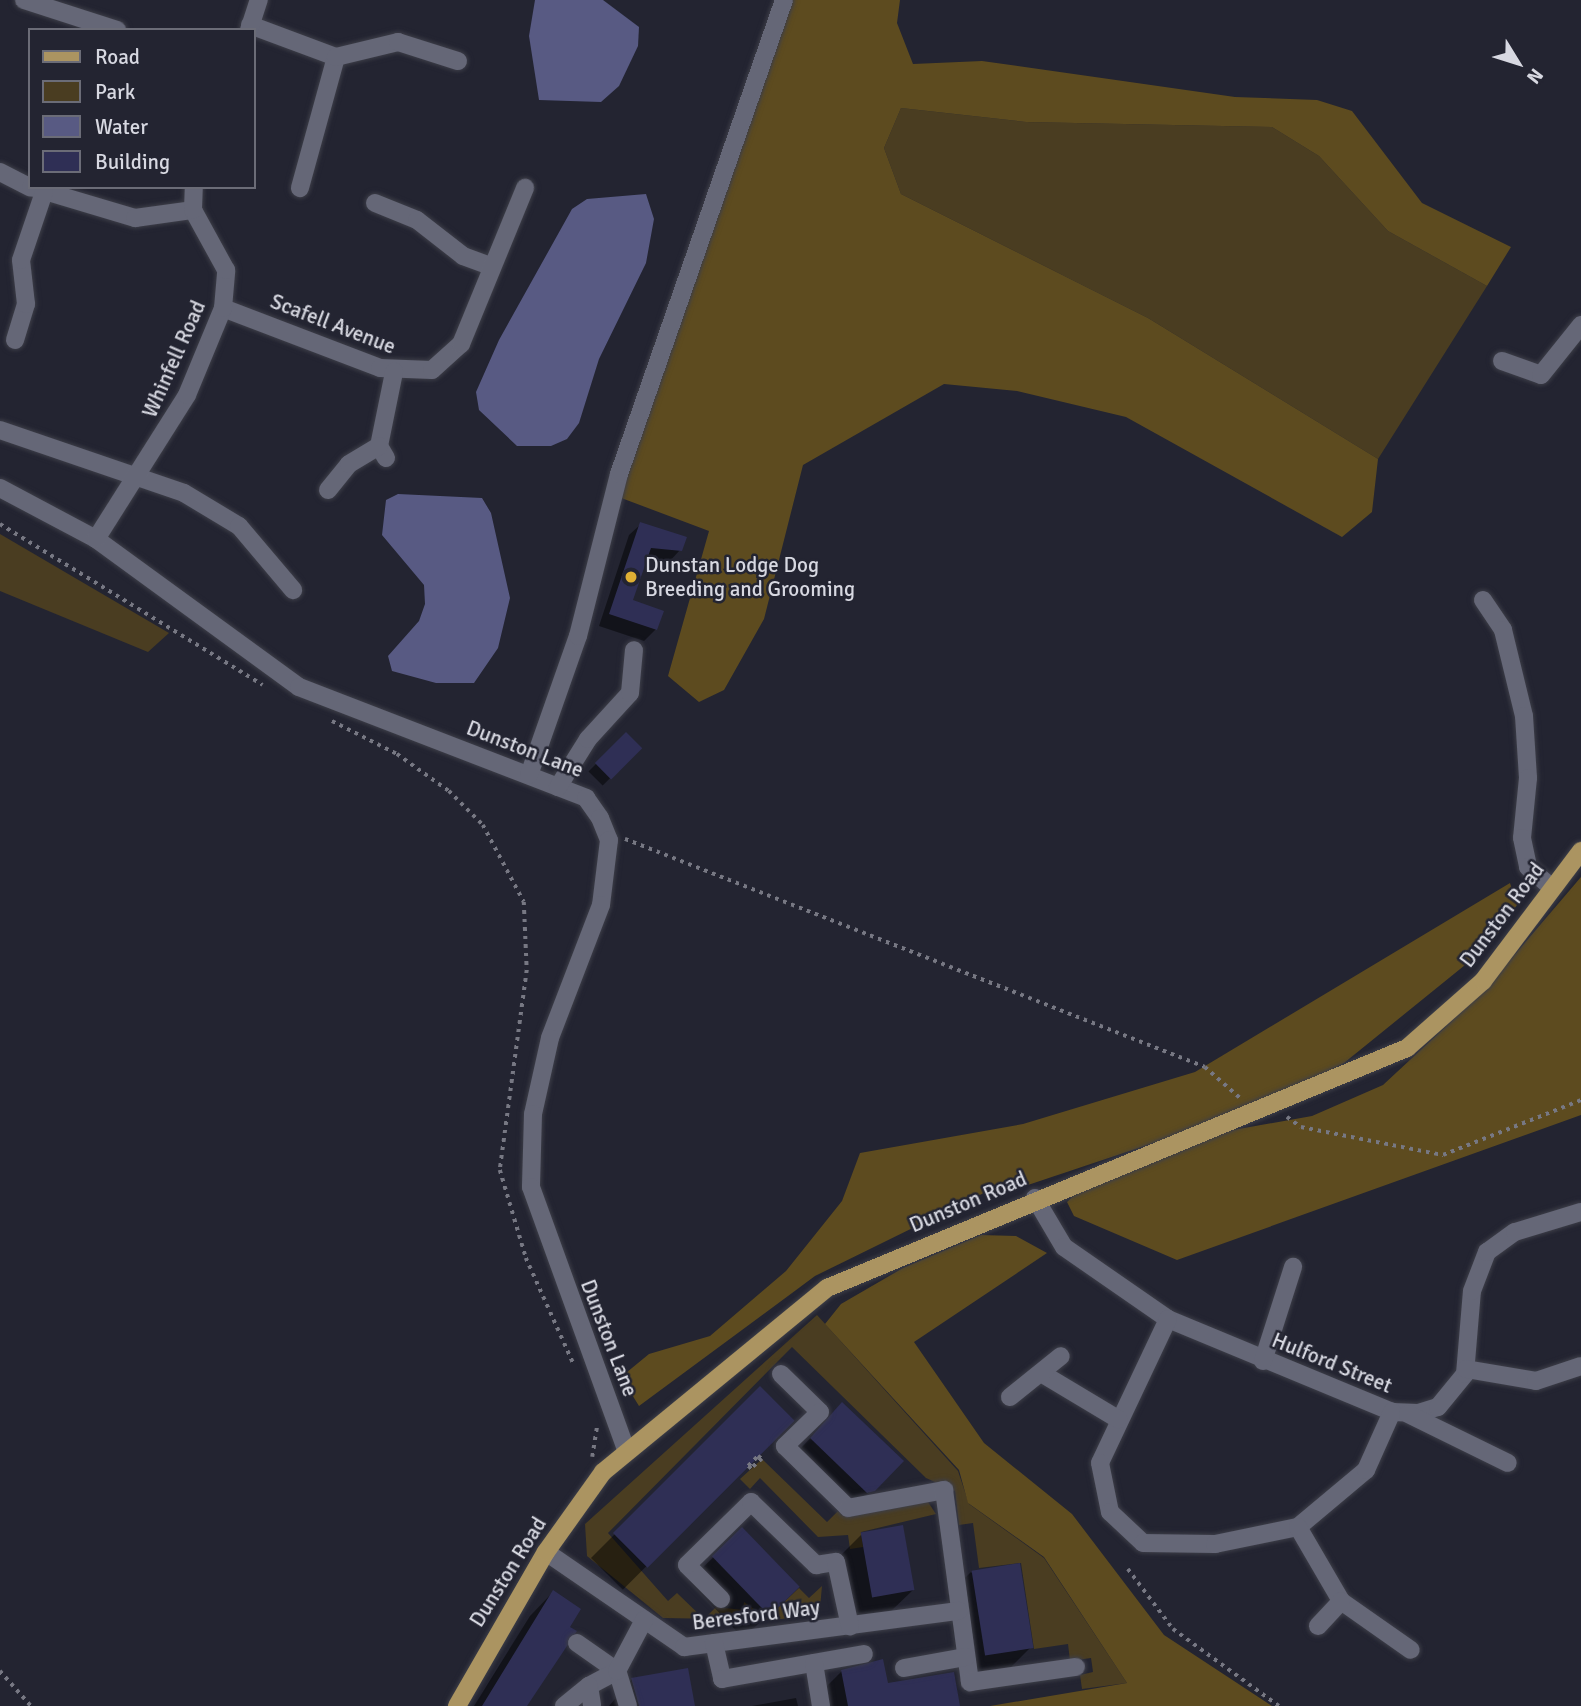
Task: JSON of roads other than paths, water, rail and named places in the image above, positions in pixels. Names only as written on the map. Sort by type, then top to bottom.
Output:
[{"type":"main road","name":"Dunston Road","points":[[457,1706],[546,1552],[603,1472],[626,1450],[827,1288],[1035,1198],[1274,1108],[1407,1048],[1483,981],[1550,886],[1581,851]]},
{"type":"street","points":[[24,0],[73,5],[110,26]]},
{"type":"street","points":[[250,27],[259,0]]},
{"type":"street","points":[[529,775],[578,636],[619,474],[784,0]]},
{"type":"street","points":[[256,29],[337,57],[398,42],[458,61]]},
{"type":"street","points":[[300,188],[337,57]]},
{"type":"street","points":[[15,340],[26,304],[19,275],[34,218],[24,184]]},
{"type":"street","name":"Scafell Avenue","points":[[223,308],[394,372],[432,370],[461,344],[500,240],[525,188]]},
{"type":"street","points":[[40,189],[135,218],[193,210],[194,189]]},
{"type":"street","points":[[375,203],[417,220],[463,256],[490,266]]},
{"type":"street","name":"Whinfell Road","points":[[96,539],[140,475],[187,395],[223,308],[226,270],[193,210]]},
{"type":"street","points":[[1502,361],[1541,375],[1581,325]]},
{"type":"street","points":[[328,490],[349,464],[382,452],[394,372]]},
{"type":"street","points":[[0,430],[140,475],[239,526],[293,590]]},
{"type":"street","name":"Dunston Lane","points":[[0,488],[96,539],[299,687],[586,798],[609,840],[601,905],[550,1038],[533,1114],[531,1187],[626,1450]]},
{"type":"street","points":[[1483,600],[1503,630],[1524,716],[1528,778],[1522,838],[1528,867],[1550,886]]},
{"type":"street","points":[[558,787],[587,739],[630,693],[634,650]]},
{"type":"street","name":"Hulford Street","points":[[1035,1198],[1063,1247],[1168,1319],[1263,1361],[1398,1412],[1438,1407],[1466,1369]]},
{"type":"street","points":[[1581,1212],[1515,1232],[1486,1252],[1472,1291],[1466,1369],[1536,1381],[1581,1366]]},
{"type":"street","points":[[1263,1361],[1293,1267]]},
{"type":"street","points":[[1168,1319],[1118,1419],[1100,1463],[1102,1490],[1110,1512],[1143,1542],[1215,1544],[1298,1527],[1366,1470],[1398,1412],[1508,1463]]},
{"type":"street","points":[[1010,1397],[1061,1356]]},
{"type":"street","points":[[1041,1373],[1118,1419]]},
{"type":"street","points":[[781,1374],[820,1412],[785,1446],[848,1508],[944,1490],[970,1682],[1076,1667]]},
{"type":"street","points":[[721,1599],[687,1565],[751,1502],[816,1565],[836,1562],[850,1626]]},
{"type":"street","points":[[1298,1527],[1340,1601],[1411,1650]]},
{"type":"street","name":"Beresford Way","points":[[546,1552],[684,1647],[959,1611]]},
{"type":"street","points":[[1318,1626],[1340,1601]]},
{"type":"street","points":[[564,1706],[589,1686],[617,1671],[644,1620]]},
{"type":"street","points":[[577,1643],[617,1671],[628,1706]]},
{"type":"street","points":[[714,1643],[722,1679],[864,1654]]},
{"type":"street","points":[[904,1668],[966,1657]]},
{"type":"street","points":[[814,1663],[821,1706]]},
{"type":"street","points":[[589,1686],[592,1706]]},
{"type":"water","points":[[535,0],[603,0],[639,27],[638,46],[619,86],[601,102],[539,100],[529,36]]},
{"type":"water","points":[[646,194],[654,219],[646,263],[599,359],[579,423],[567,439],[551,446],[517,446],[479,410],[476,392],[499,340],[572,209],[587,199]]},
{"type":"water","points":[[398,494],[482,498],[491,513],[510,598],[498,648],[474,683],[436,683],[392,671],[388,656],[419,621],[425,604],[424,585],[382,535],[386,500]]},
{"type":"place","name":"Dunstan Lodge Dog Breeding and Grooming","points":[[631,577]]}]
